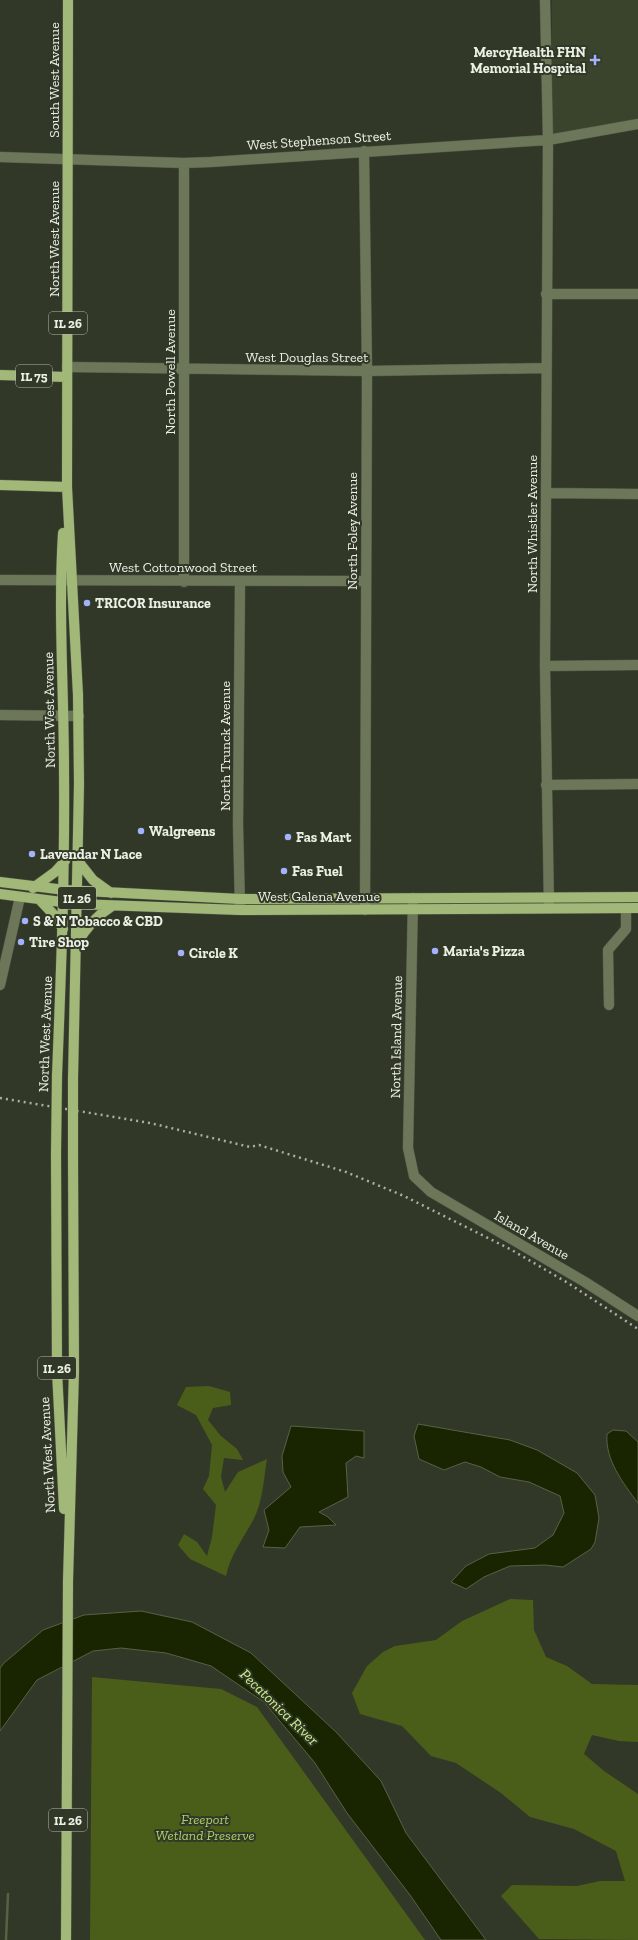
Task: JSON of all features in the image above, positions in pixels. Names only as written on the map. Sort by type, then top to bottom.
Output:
[{"type":"main road","name":"South West Avenue","points":[[68,0],[68,160]]},
{"type":"main road","name":"North West Avenue","points":[[66,1939],[68,1581],[74,1371],[73,1080],[78,891],[78,716],[67,487],[68,160]]},
{"type":"main road","name":"West Douglas Street","points":[[0,375],[67,372]]},
{"type":"main road","points":[[0,485],[67,487]]},
{"type":"main road","name":"North West Avenue","points":[[67,487],[60,580],[64,715],[65,890],[57,1076],[56,1371],[68,1581]]},
{"type":"main road","points":[[33,888],[55,872],[65,861]]},
{"type":"main road","points":[[78,861],[93,880],[111,893]]},
{"type":"main road","name":"West Galena Avenue","points":[[0,882],[33,888],[240,899],[549,896],[638,897]]},
{"type":"main road","name":"West Galena Avenue","points":[[0,894],[77,904],[240,910],[638,908]]},
{"type":"main road","points":[[39,899],[55,916],[63,929]]},
{"type":"main road","points":[[76,946],[89,924],[98,915],[112,906]]},
{"type":"street","name":"North Whistler Avenue","points":[[545,0],[548,140],[545,666],[549,908]]},
{"type":"street","name":"West Stephenson Street","points":[[0,157],[184,163],[548,140],[638,124]]},
{"type":"street","name":"North Foley Avenue","points":[[364,152],[367,371],[365,910]]},
{"type":"street","name":"North Powell Avenue","points":[[184,163],[184,582]]},
{"type":"street","points":[[546,294],[638,294]]},
{"type":"street","name":"West Douglas Street","points":[[67,372],[184,370],[367,371],[546,368]]},
{"type":"street","points":[[546,493],[638,494]]},
{"type":"street","name":"West Cottonwood Street","points":[[0,580],[366,582]]},
{"type":"street","name":"North Trunck Avenue","points":[[240,582],[238,824],[240,910]]},
{"type":"street","points":[[545,666],[638,665]]},
{"type":"street","points":[[0,715],[78,716]]},
{"type":"street","points":[[546,785],[638,784]]},
{"type":"street","points":[[0,985],[20,897]]},
{"type":"street","name":"North Island Avenue","points":[[413,898],[408,1148],[414,1176]]},
{"type":"street","points":[[609,1005],[608,950],[626,929],[626,908]]},
{"type":"street","name":"Island Avenue","points":[[414,1176],[431,1192],[585,1282],[638,1316]]},
{"type":"shaded area","name":"MercyHealth FHN Memorial Hospital","points":[[552,0],[638,0],[638,119],[552,134]]},
{"type":"green space","points":[[209,1386],[230,1392],[231,1405],[213,1408],[208,1420],[221,1436],[237,1449],[243,1460],[224,1458],[221,1477],[225,1492],[238,1472],[267,1459],[262,1494],[256,1514],[231,1559],[226,1576],[190,1559],[178,1545],[184,1534],[197,1542],[207,1556],[212,1537],[216,1505],[203,1489],[209,1476],[212,1445],[196,1415],[177,1405],[186,1387]]},
{"type":"green space","points":[[510,1599],[533,1600],[534,1630],[546,1657],[567,1666],[592,1684],[638,1685],[638,1742],[619,1741],[592,1735],[584,1754],[604,1771],[638,1794],[638,1940],[539,1939],[501,1896],[512,1885],[577,1886],[600,1881],[625,1881],[616,1851],[574,1829],[530,1817],[501,1793],[456,1763],[431,1756],[402,1726],[360,1714],[352,1693],[367,1666],[383,1652],[395,1646],[436,1640],[462,1621]]},
{"type":"green space","name":"Freeport Wetland Preserve","points":[[92,1677],[221,1689],[257,1707],[425,1940],[90,1940]]},
{"type":"water","points":[[418,1424],[510,1440],[537,1450],[577,1473],[595,1495],[599,1518],[595,1542],[591,1549],[563,1567],[545,1565],[510,1566],[484,1577],[466,1589],[451,1582],[466,1566],[489,1554],[535,1548],[553,1535],[564,1513],[560,1496],[529,1482],[500,1477],[481,1467],[465,1462],[444,1470],[419,1459],[414,1436]]},
{"type":"water","points":[[291,1426],[364,1431],[364,1458],[356,1456],[346,1463],[348,1497],[319,1512],[328,1517],[336,1525],[300,1527],[285,1548],[263,1547],[269,1530],[264,1510],[291,1487],[283,1472],[282,1456]]},
{"type":"water","points":[[613,1430],[626,1431],[638,1442],[638,1503],[621,1479],[612,1462],[607,1444],[607,1434]]},
{"type":"water","name":"Pecatonica River","points":[[141,1611],[192,1622],[251,1653],[336,1732],[381,1781],[406,1833],[486,1940],[441,1940],[410,1895],[347,1813],[315,1763],[264,1702],[211,1666],[166,1653],[121,1648],[93,1651],[37,1680],[0,1731],[0,1668],[4,1663],[43,1630],[84,1615]]},
{"type":"waterway","points":[[6,1940],[8,1894]]},
{"type":"railway","points":[[0,1098],[150,1123],[250,1147],[259,1145],[346,1172],[404,1196],[510,1249],[568,1283],[638,1329]]},
{"type":"place","name":"MercyHealth FHN Memorial Hospital","points":[[595,60]]},
{"type":"place","name":"TRICOR Insurance","points":[[87,603]]},
{"type":"place","name":"Walgreens","points":[[141,831]]},
{"type":"place","name":"Fas Mart","points":[[288,837]]},
{"type":"place","name":"Lavendar N Lace","points":[[32,854]]},
{"type":"place","name":"Fas Fuel","points":[[284,871]]},
{"type":"place","name":"S & N Tobacco & CBD","points":[[25,921]]},
{"type":"place","name":"Tire Shop","points":[[21,942]]},
{"type":"place","name":"Maria's Pizza","points":[[435,951]]},
{"type":"place","name":"Circle K","points":[[181,953]]}]
